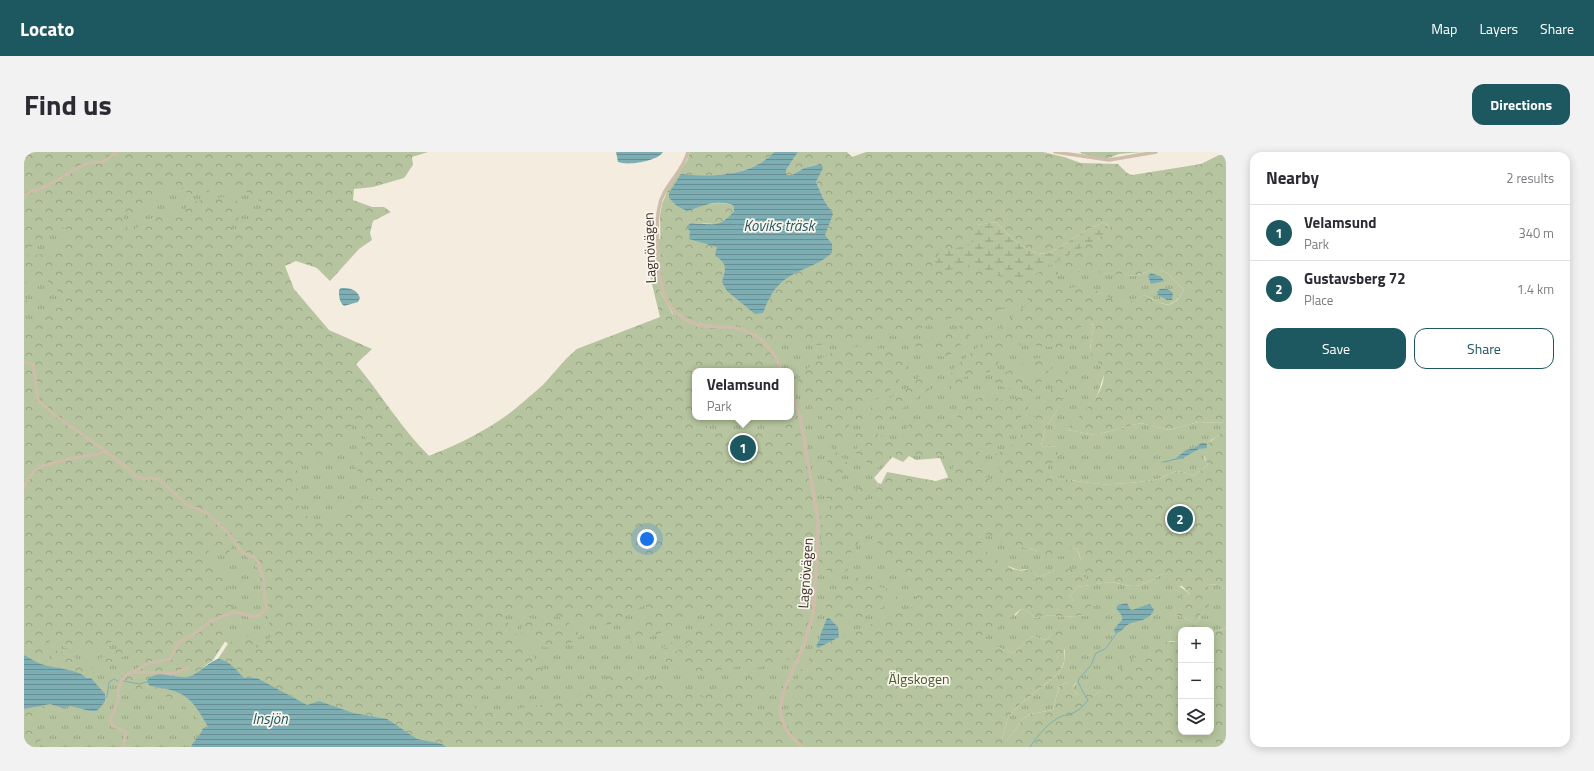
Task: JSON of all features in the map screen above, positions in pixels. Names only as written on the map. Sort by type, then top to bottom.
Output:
[{"type":"street","points":[[24,197],[29,192],[47,186],[79,167],[89,163],[103,162],[116,152]]},
{"type":"street","name":"Lagnövägen","points":[[688,152],[685,161],[666,190],[659,207],[659,278],[663,293],[672,308],[688,320],[702,325],[737,328],[755,335],[771,350],[780,368]]},
{"type":"street","points":[[1055,152],[1109,160],[1156,152]]},
{"type":"street","points":[[24,362],[33,364],[39,401],[56,416],[139,478],[159,479],[187,505],[206,512],[231,536],[244,553],[255,558],[258,562],[264,581],[264,594],[268,608],[260,615],[255,617],[234,612],[211,621],[194,634],[179,642],[170,658],[148,663],[122,679],[118,692],[119,698],[110,720],[113,726],[126,732],[123,747]]},
{"type":"street","name":"Lagnövägen","points":[[794,400],[800,418],[818,520],[813,615],[804,644],[784,690],[780,709],[782,720],[788,733],[802,747]]},
{"type":"street","points":[[24,488],[28,478],[39,468],[106,452]]},
{"type":"street","points":[[133,672],[171,673],[188,668]]},
{"type":"green space","points":[[24,152],[428,152],[412,157],[413,165],[404,178],[373,187],[354,189],[353,200],[372,207],[384,207],[391,212],[373,221],[370,233],[372,240],[359,249],[330,281],[317,268],[296,261],[285,266],[294,289],[329,330],[372,349],[356,364],[409,434],[429,456],[475,435],[517,408],[543,385],[577,349],[660,317],[650,276],[651,253],[657,255],[659,289],[673,315],[699,328],[749,333],[768,349],[778,368],[692,368],[692,420],[702,420],[712,432],[727,435],[780,428],[790,420],[794,420],[794,416],[798,413],[806,467],[816,518],[811,614],[803,644],[795,658],[752,670],[742,666],[697,674],[668,665],[663,657],[693,644],[660,649],[690,633],[710,627],[713,613],[705,606],[694,615],[681,618],[675,624],[660,633],[642,640],[640,645],[636,646],[631,642],[629,630],[650,612],[645,605],[609,625],[583,622],[573,615],[560,617],[522,611],[515,612],[504,618],[547,674],[537,681],[530,681],[518,676],[497,687],[476,693],[470,699],[474,707],[482,714],[562,702],[580,696],[612,689],[605,677],[620,673],[641,674],[684,693],[703,697],[751,676],[763,676],[769,683],[757,691],[747,707],[758,711],[779,708],[785,729],[798,747],[446,747],[442,744],[417,739],[387,719],[353,713],[319,701],[308,705],[257,678],[244,678],[224,659],[218,659],[228,644],[245,634],[257,648],[272,636],[258,569],[241,551],[232,545],[228,555],[210,549],[204,559],[223,570],[234,603],[223,622],[230,634],[213,660],[191,676],[165,674],[150,686],[172,690],[186,697],[196,708],[208,727],[179,702],[156,694],[125,688],[122,686],[124,680],[142,664],[138,657],[132,654],[122,657],[119,665],[109,664],[95,666],[83,674],[45,666],[24,655],[24,332],[33,318],[68,304],[60,293],[42,276],[27,280],[24,293],[24,256],[55,253],[58,243],[71,231],[58,226],[46,240],[24,250]],"holes":[[[172,184],[183,188],[185,192],[199,195],[226,188],[245,191],[252,197],[262,202],[265,211],[257,218],[247,223],[240,235],[234,235],[232,226],[242,214],[241,203],[230,198],[222,197],[197,201],[190,204],[180,214],[156,217],[146,221],[134,230],[128,229],[123,217],[125,215],[150,206]],[[353,414],[367,441],[360,452],[355,467],[366,484],[376,492],[372,499],[366,502],[350,502],[333,520],[317,521],[305,515],[297,503],[298,471],[293,468],[293,460],[323,458],[334,446],[350,436]],[[116,640],[119,644],[115,650],[85,667],[81,668],[76,664],[75,657],[55,650],[50,645],[48,651],[54,661],[50,663],[45,661],[45,644],[50,641],[62,641],[64,642],[64,648],[71,649],[83,647],[86,654],[98,647]]]},
{"type":"green space","points":[[249,152],[308,348],[412,439],[429,456],[457,445],[502,420],[543,385],[577,349],[673,314],[659,289],[657,276],[656,240],[723,220],[837,206],[1104,272],[1135,276],[1153,270],[1160,270],[1167,273],[1184,290],[1175,301],[1169,304],[1160,303],[1144,296],[1128,303],[1119,303],[1100,293],[1090,324],[1094,325],[1090,348],[1095,358],[1104,369],[1104,375],[1094,401],[1068,430],[1095,435],[1141,423],[1169,430],[1198,422],[1226,423],[1226,431],[1211,440],[1204,458],[1208,465],[1193,476],[1176,471],[1154,480],[1120,484],[1082,482],[1049,476],[1047,467],[1059,447],[1041,446],[1045,430],[1060,405],[1039,438],[1023,547],[1038,551],[1071,548],[1077,549],[1088,572],[1098,584],[1109,582],[1135,586],[1152,580],[1162,574],[1190,594],[1178,599],[1175,614],[1195,623],[1199,620],[1200,615],[1208,606],[1208,584],[1219,585],[1226,590],[1226,628],[1214,632],[1214,627],[1178,627],[1178,642],[1170,641],[1110,681],[1095,695],[1078,695],[1072,689],[1076,683],[1068,682],[1059,686],[1053,710],[1031,714],[1022,719],[1017,728],[1007,739],[1002,739],[1008,718],[1017,707],[1059,673],[1064,663],[1065,650],[1052,633],[1046,640],[1032,636],[1014,653],[997,647],[963,747],[24,747],[24,197]],"holes":[[[895,454],[909,456],[916,460],[940,458],[966,520],[875,498],[878,483],[874,478]],[[1008,566],[1018,570],[1030,569],[1039,577],[1055,570],[1090,585],[1077,587],[1070,596],[1074,601],[1091,602],[1087,615],[1064,617],[1050,615],[1035,618],[1028,611],[1021,609],[1015,616]],[[193,611],[228,644],[218,659],[204,667]]]},
{"type":"green space","points":[[690,152],[774,152],[765,160],[743,171],[718,175],[681,174],[694,209],[713,203],[733,205],[734,211],[725,222],[718,224],[691,223],[689,239],[717,247],[715,255],[722,261],[725,267],[722,282],[727,291],[755,314],[763,313],[772,294],[781,283],[798,271],[820,261],[832,244],[825,235],[833,214],[824,200],[816,182],[820,173],[819,164],[804,168],[792,175],[785,175],[786,170],[798,152],[847,152],[852,157],[866,152],[1043,152],[1081,163],[1118,164],[1127,173],[1132,175],[1201,164],[1219,155],[1226,155],[1226,423],[1198,422],[1169,430],[1141,423],[1095,435],[1068,430],[1095,399],[1102,384],[1104,375],[1103,368],[1090,352],[1094,325],[1087,323],[1077,329],[1070,343],[1065,348],[1015,344],[991,371],[964,377],[962,391],[959,395],[951,388],[952,382],[949,377],[956,366],[1029,302],[1024,292],[1010,304],[997,311],[989,326],[969,336],[947,358],[915,346],[912,340],[936,337],[960,326],[957,316],[915,330],[889,335],[868,332],[848,339],[819,345],[765,338],[747,326],[702,323],[683,316],[667,297],[661,278],[660,215],[662,204],[669,187],[687,161]],"holes":[[[996,222],[1014,240],[1029,250],[1040,253],[1050,252],[1061,247],[1087,230],[1105,222],[1110,228],[1010,279],[988,273],[978,268],[935,262],[938,255],[947,251],[971,245],[977,225]],[[1065,266],[1072,272],[1098,272],[1135,276],[1153,270],[1160,270],[1167,273],[1184,290],[1178,299],[1172,304],[1160,303],[1148,296],[1143,296],[1126,303],[1117,302],[1088,287],[1080,286],[1060,288],[1057,286],[1056,279],[1059,268]]]},
{"type":"green space","points":[[1080,152],[1142,152],[1119,154],[1107,159],[1082,154]]},
{"type":"green space","points":[[996,222],[1014,240],[1029,250],[1040,253],[1050,252],[1061,247],[1087,230],[1105,222],[1110,229],[1100,237],[1029,278],[1010,279],[988,273],[978,268],[963,267],[943,271],[935,262],[938,255],[971,244],[976,225]]},
{"type":"green space","points":[[24,300],[29,301],[32,311],[29,315],[24,316]]},
{"type":"green space","name":"Älgskogen","points":[[856,346],[887,349],[907,363],[901,378],[896,384],[890,390],[864,407],[864,410],[907,389],[922,374],[931,388],[888,419],[878,423],[851,420],[849,425],[851,430],[864,432],[870,431],[898,443],[910,423],[957,419],[959,406],[968,404],[983,396],[998,398],[1007,403],[1026,393],[1031,385],[1033,365],[1027,371],[1022,385],[1017,390],[1005,388],[994,381],[1003,374],[1023,363],[1033,359],[1044,358],[1055,363],[1042,379],[1039,394],[1006,435],[998,442],[980,448],[979,460],[984,475],[998,485],[1005,479],[994,460],[996,454],[1008,448],[1022,434],[1042,407],[1052,388],[1057,370],[1063,367],[1069,374],[1067,392],[1045,430],[1041,446],[1060,447],[1054,461],[1047,467],[1050,476],[1088,483],[1107,484],[1154,480],[1176,471],[1193,476],[1208,465],[1205,459],[1205,454],[1208,445],[1216,437],[1226,431],[1226,590],[1219,585],[1208,584],[1209,606],[1200,615],[1199,620],[1195,623],[1175,614],[1173,606],[1178,599],[1190,594],[1182,586],[1173,587],[1162,574],[1152,580],[1135,586],[1109,582],[1098,584],[1083,571],[1084,567],[1077,549],[1071,548],[1066,550],[1061,556],[1041,559],[1038,551],[1023,547],[1020,549],[1005,545],[987,534],[981,543],[983,547],[996,560],[1013,569],[1030,569],[1039,577],[1055,570],[1074,569],[1092,583],[1090,585],[1077,587],[1070,596],[1074,601],[1091,601],[1091,609],[1087,615],[1064,617],[1050,615],[1035,618],[1028,611],[1021,609],[985,638],[980,647],[988,650],[997,647],[1014,653],[1032,636],[1046,640],[1059,628],[1065,634],[1064,662],[1059,673],[1017,707],[1008,718],[1002,739],[1007,739],[1017,728],[1022,719],[1031,714],[1053,710],[1059,686],[1068,682],[1076,682],[1072,689],[1078,695],[1095,695],[1130,660],[1142,654],[1149,655],[1156,647],[1166,642],[1178,642],[1178,735],[1214,735],[1214,632],[1226,628],[1226,747],[804,747],[792,735],[783,713],[789,707],[801,670],[818,648],[839,637],[851,634],[893,614],[905,611],[912,607],[915,601],[915,582],[894,569],[878,549],[873,503],[878,483],[881,484],[887,472],[936,481],[949,477],[957,456],[909,456],[903,462],[890,456],[876,470],[856,453],[858,442],[853,439],[840,439],[827,435],[821,416],[802,396],[797,381],[816,361],[838,351]]},
{"type":"green space","points":[[830,446],[848,463],[841,480],[857,490],[865,485],[868,507],[864,516],[863,533],[855,549],[848,556],[852,564],[843,576],[837,578],[829,571],[818,568],[821,538],[821,515],[832,508],[829,500],[825,497]]},
{"type":"green space","points":[[856,577],[867,584],[897,591],[897,600],[863,617],[842,625],[828,613],[826,606],[837,587]]},
{"type":"green space","points":[[525,618],[567,621],[580,636],[574,641],[560,646],[553,648],[542,647],[532,642],[521,633],[522,622]]},
{"type":"green space","points":[[41,706],[47,711],[47,714],[41,714],[33,728],[34,735],[41,739],[39,747],[24,747],[24,710]]},
{"type":"water","points":[[616,152],[663,152],[655,158],[642,162],[623,163],[618,162]]},
{"type":"water","name":"Koviks träsk","points":[[774,152],[798,152],[786,170],[786,175],[792,175],[804,168],[820,164],[823,168],[816,182],[824,200],[833,214],[825,235],[832,244],[832,253],[821,261],[785,279],[772,294],[763,313],[755,314],[727,291],[722,282],[725,270],[724,264],[715,255],[717,247],[689,239],[690,231],[686,227],[691,223],[720,223],[729,217],[734,211],[733,205],[726,203],[714,203],[687,211],[677,206],[669,198],[669,193],[681,174],[718,175],[743,171],[765,160]]},
{"type":"water","points":[[1151,273],[1161,277],[1164,281],[1151,284],[1148,276]]},
{"type":"water","points":[[341,288],[355,291],[360,298],[358,302],[344,306],[339,297],[339,290]]},
{"type":"water","points":[[1160,289],[1167,289],[1172,292],[1172,300],[1167,300],[1158,295],[1157,292]]},
{"type":"water","points":[[1201,443],[1206,443],[1207,448],[1199,449],[1181,459],[1160,462],[1175,459],[1186,450],[1195,448]]},
{"type":"water","points":[[1127,603],[1132,610],[1150,604],[1154,610],[1152,614],[1143,620],[1129,624],[1119,632],[1115,633],[1114,630],[1122,619],[1116,608],[1118,605]]},
{"type":"water","points":[[827,618],[829,618],[838,627],[839,637],[818,648],[816,646]]},
{"type":"water","points":[[24,655],[41,664],[73,671],[83,675],[86,678],[91,678],[105,694],[105,701],[96,711],[71,706],[63,708],[50,704],[24,709]]},
{"type":"water","name":"Insjön","points":[[218,659],[229,663],[244,678],[257,678],[307,705],[319,701],[353,713],[387,719],[417,739],[442,744],[446,747],[191,747],[203,728],[208,727],[197,708],[186,697],[179,693],[150,686],[147,682],[148,679],[158,675],[180,677],[191,676]]},
{"type":"waterway","points":[[1030,747],[1048,725],[1057,718],[1069,715],[1081,708],[1088,700],[1078,682],[1079,679],[1091,665],[1096,653],[1105,649],[1117,633]]},
{"type":"waterway","points":[[105,698],[107,697],[109,682],[114,679],[118,681]]},
{"type":"waterway","points":[[124,681],[139,684],[147,682]]},
{"type":"place","name":"Velamsund","points":[[743,448]]},
{"type":"place","name":"Gustavsberg 72","points":[[1180,519]]}]
